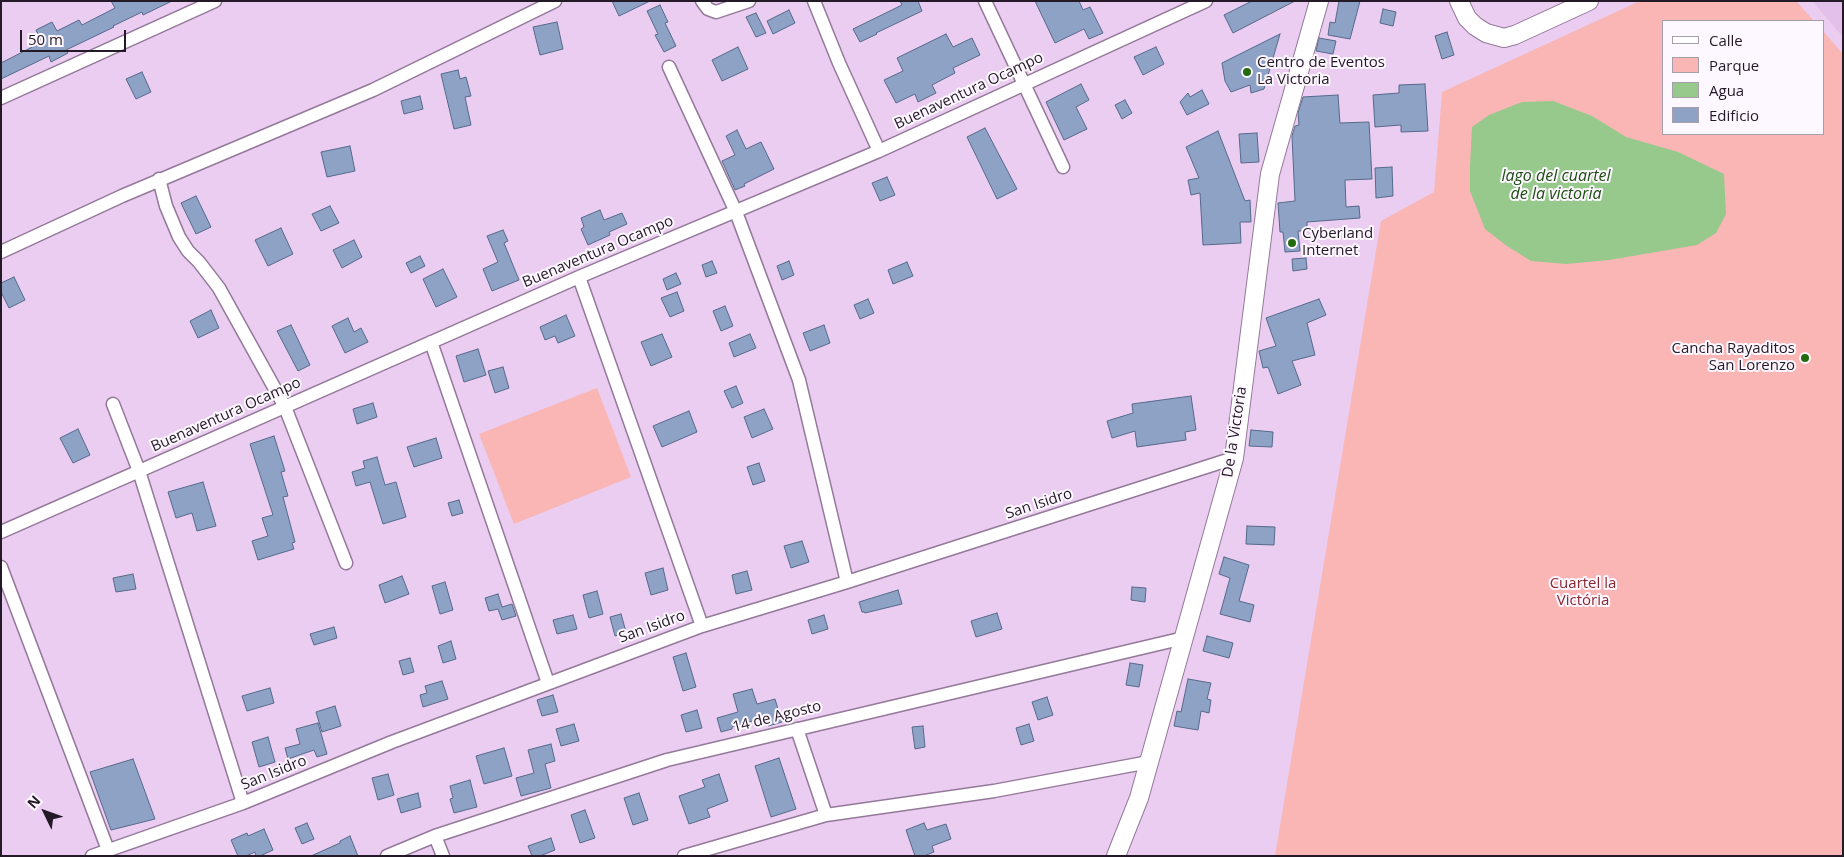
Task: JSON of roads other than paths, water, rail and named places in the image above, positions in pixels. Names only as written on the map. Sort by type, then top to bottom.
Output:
[{"type":"main road","name":"De la Victoria","points":[[1116,856],[1139,798],[1234,458],[1270,174],[1319,1]]},
{"type":"main road","points":[[1459,1],[1467,18],[1475,26],[1486,34],[1504,38],[1515,35],[1589,1]]},
{"type":"street","points":[[1,98],[215,1]]},
{"type":"street","points":[[1,252],[159,179],[373,90],[555,1]]},
{"type":"street","points":[[702,1],[708,9],[716,12],[749,1]]},
{"type":"street","points":[[814,1],[839,63],[879,150]]},
{"type":"street","points":[[985,1],[1063,166]]},
{"type":"street","name":"Buenaventura Ocampo","points":[[1,532],[579,277],[879,150],[1206,1]]},
{"type":"street","points":[[669,67],[736,212],[799,380],[847,582]]},
{"type":"street","points":[[159,179],[166,206],[179,236],[188,251],[219,288],[285,407],[346,564]]},
{"type":"street","points":[[579,277],[702,626]]},
{"type":"street","points":[[431,342],[548,683]]},
{"type":"street","points":[[113,404],[138,471],[243,803]]},
{"type":"street","name":"San Isidro","points":[[92,856],[243,803],[392,742],[702,626],[847,582],[1234,458]]},
{"type":"street","points":[[1,567],[108,850]]},
{"type":"street","name":"14 de Agosto","points":[[387,856],[435,836],[667,760],[1184,638]]},
{"type":"street","points":[[797,728],[826,815]]},
{"type":"street","points":[[684,856],[826,815],[994,791],[1149,762]]},
{"type":"street","points":[[435,836],[443,856]]},
{"type":"water","name":"lago del cuartel de la victoria","points":[[1553,101],[1592,116],[1626,137],[1678,152],[1724,174],[1726,214],[1716,233],[1697,245],[1609,260],[1566,264],[1531,261],[1485,229],[1470,191],[1472,127],[1489,115],[1522,102]]},
{"type":"place","name":"Centro de Eventos La Victoria","points":[[1247,72]]},
{"type":"place","name":"Cyberland Internet","points":[[1292,243]]},
{"type":"place","name":"Cancha Rayaditos San Lorenzo","points":[[1805,358]]},
{"type":"park label","name":"Cuartel la Victória","points":[[1583,592]]}]
